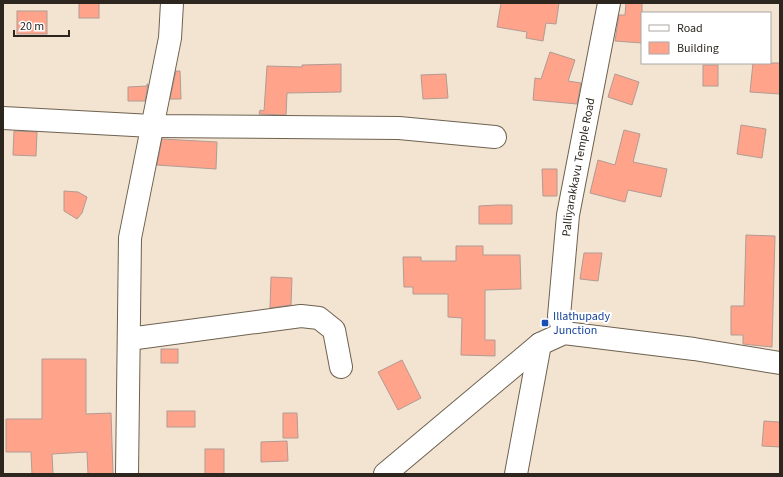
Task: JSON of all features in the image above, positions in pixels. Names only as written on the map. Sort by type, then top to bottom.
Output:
[{"type":"street","points":[[127,474],[130,238],[170,38],[172,3]]},
{"type":"street","name":"Palliyarakkavu Temple Road","points":[[564,333],[559,316],[568,215],[609,3]]},
{"type":"street","points":[[3,118],[152,126],[399,128],[495,137]]},
{"type":"street","points":[[128,339],[301,316],[319,318],[334,330],[341,367]]},
{"type":"street","points":[[385,474],[540,344],[564,333],[694,349],[780,363]]},
{"type":"street","points":[[516,474],[540,344]]},
{"type":"building","points":[[79,3],[99,3],[99,18],[79,18]]},
{"type":"building","points":[[501,3],[559,3],[556,24],[546,23],[543,41],[526,38],[527,32],[497,27]]},
{"type":"building","points":[[626,3],[642,3],[641,43],[615,41],[619,15],[625,15]]},
{"type":"building","points":[[17,11],[47,11],[47,34],[17,34]]},
{"type":"building","points":[[550,52],[575,60],[568,81],[581,83],[577,104],[533,100],[535,78],[541,79]]},
{"type":"building","points":[[780,63],[780,94],[750,92],[753,64]]},
{"type":"building","points":[[341,64],[341,92],[287,93],[286,115],[259,114],[260,110],[264,111],[267,66],[302,67],[302,65]]},
{"type":"building","points":[[703,65],[718,65],[718,86],[703,86]]},
{"type":"building","points":[[176,71],[180,71],[181,99],[170,99]]},
{"type":"building","points":[[446,74],[448,98],[423,99],[421,75]]},
{"type":"building","points":[[615,74],[639,82],[632,105],[608,97]]},
{"type":"building","points":[[148,84],[145,101],[128,101],[128,87],[147,86]]},
{"type":"building","points":[[741,125],[766,129],[762,158],[737,154]]},
{"type":"building","points":[[624,130],[640,134],[633,162],[667,169],[661,197],[628,190],[625,202],[590,193],[598,160],[615,165]]},
{"type":"building","points":[[14,131],[37,132],[36,156],[13,155]]},
{"type":"building","points":[[162,139],[217,142],[216,169],[157,165]]},
{"type":"building","points":[[542,169],[557,169],[557,196],[543,196]]},
{"type":"building","points":[[64,191],[78,192],[87,197],[82,213],[77,219],[64,211]]},
{"type":"building","points":[[512,205],[512,224],[479,224],[479,206]]},
{"type":"building","points":[[746,235],[775,236],[772,347],[743,344],[743,335],[731,335],[731,306],[744,306]]},
{"type":"building","points":[[456,246],[483,246],[483,255],[520,255],[521,289],[485,290],[485,340],[495,340],[495,356],[461,355],[462,318],[448,317],[448,294],[413,294],[413,287],[404,287],[403,257],[421,257],[421,261],[456,261]]},
{"type":"building","points":[[584,253],[602,253],[598,281],[580,279]]},
{"type":"building","points":[[271,277],[292,278],[291,305],[270,308]]},
{"type":"building","points":[[161,349],[178,349],[178,363],[161,363]]},
{"type":"building","points":[[42,359],[86,359],[86,414],[111,413],[113,474],[88,474],[87,452],[52,454],[53,474],[32,474],[31,452],[6,452],[6,419],[42,419]]},
{"type":"building","points":[[402,360],[421,398],[398,410],[378,372]]},
{"type":"building","points":[[167,411],[195,411],[195,427],[167,427]]},
{"type":"building","points":[[283,413],[297,413],[298,438],[283,438]]},
{"type":"building","points":[[764,421],[780,422],[780,447],[762,446]]},
{"type":"building","points":[[287,441],[288,461],[261,462],[261,442]]},
{"type":"building","points":[[205,449],[224,449],[224,474],[205,474]]},
{"type":"place","name":"Illathupady Junction","points":[[545,323]]}]
